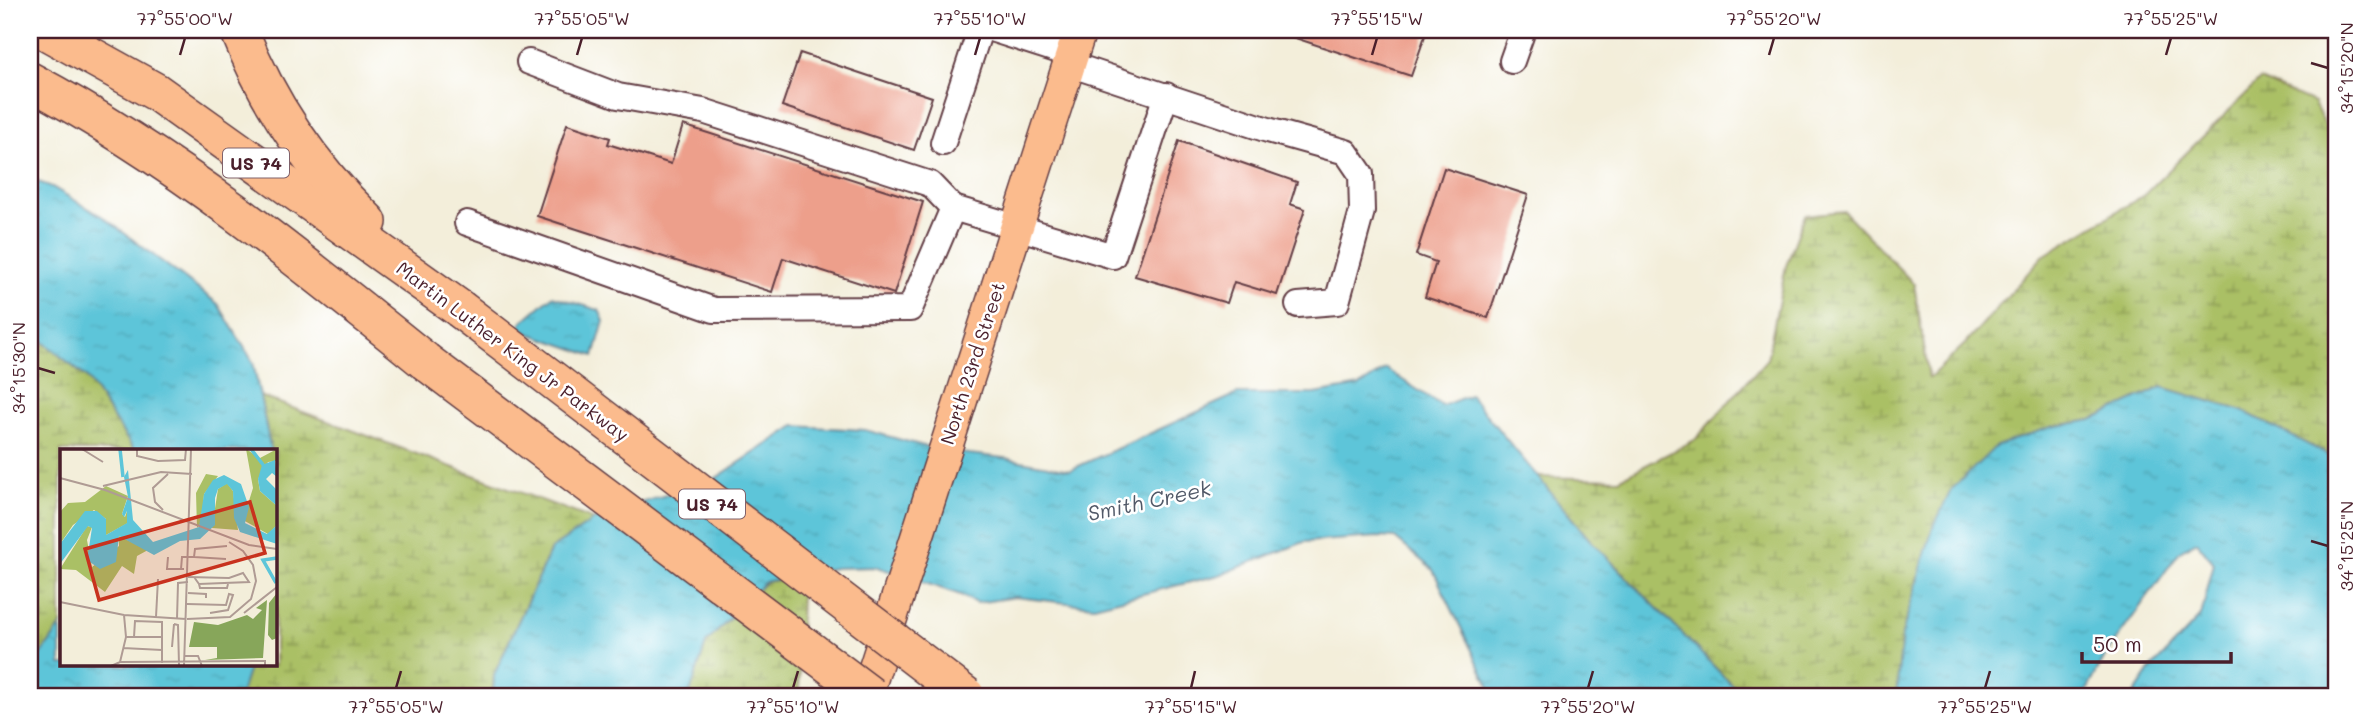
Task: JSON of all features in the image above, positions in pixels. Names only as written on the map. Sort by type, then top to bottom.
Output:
[{"type":"highway","name":"Martin Luther King Jr Parkway","points":[[44,30],[156,92],[460,309],[966,696]]},
{"type":"highway","points":[[239,30],[275,108],[309,157],[344,198],[460,309]]},
{"type":"highway","name":"US 74","points":[[30,81],[90,113],[173,166],[293,254],[425,361],[872,696]]},
{"type":"main road","name":"North 23rd Street","points":[[866,696],[894,602],[1074,49]]},
{"type":"lane","points":[[943,143],[980,30]]},
{"type":"lane","points":[[994,30],[1074,49],[1166,95],[1346,152],[1361,174],[1362,211],[1338,302],[1298,305]]},
{"type":"lane","points":[[1513,61],[1523,30]]},
{"type":"lane","points":[[529,62],[618,96],[703,111],[930,184],[953,208],[1113,256],[1166,95]]},
{"type":"lane","points":[[467,223],[715,310],[910,309],[953,208]]},
{"type":"green space","points":[[2260,80],[2314,103],[2336,149],[2336,459],[2243,411],[2162,387],[2092,420],[2051,427],[1896,696],[1743,696],[1589,539],[1537,477],[1619,479],[1695,440],[1767,359],[1786,266],[1805,215],[1844,211],[1914,284],[1929,378],[1965,344],[2043,256],[2144,195]]},
{"type":"green space","points":[[30,331],[87,378],[134,449],[60,449],[60,627],[33,666],[35,696],[30,696]]},
{"type":"green space","points":[[260,396],[595,520],[551,549],[494,675],[493,696],[240,696],[250,666],[276,666],[276,449],[271,449]]},
{"type":"green space","points":[[801,576],[799,696],[689,696],[706,643],[765,582]]},
{"type":"water","points":[[30,179],[52,187],[103,217],[218,304],[253,362],[271,449],[134,449],[87,378],[30,331]]},
{"type":"water","points":[[552,296],[599,310],[604,321],[594,356],[528,333],[520,327],[522,322]]},
{"type":"water","name":"Smith Creek","points":[[1386,369],[1442,406],[1470,395],[1589,539],[1743,696],[1494,696],[1433,570],[1395,538],[1378,537],[1304,542],[1219,575],[1094,606],[1015,597],[976,603],[958,594],[877,567],[835,568],[765,582],[706,643],[689,696],[493,696],[494,675],[551,549],[600,516],[713,480],[795,426],[865,430],[942,451],[1004,458],[1070,470],[1237,394],[1315,394],[1360,386]]},
{"type":"water","points":[[2162,387],[2243,411],[2336,459],[2336,696],[2133,696],[2152,668],[2201,616],[2214,563],[2196,541],[2180,551],[2107,653],[2084,696],[1896,696],[1902,634],[1932,530],[1951,490],[1996,446],[2051,427],[2092,420]]},
{"type":"water","points":[[60,627],[60,666],[250,666],[240,696],[35,696],[33,666]]},
{"type":"building","points":[[1280,30],[1427,30],[1411,76],[1280,33]]},
{"type":"building","points":[[800,53],[932,97],[914,150],[782,106]]},
{"type":"building","points":[[567,124],[610,138],[608,144],[671,164],[683,125],[923,202],[894,294],[783,258],[772,292],[537,216]]},
{"type":"building","points":[[1179,141],[1297,182],[1290,204],[1305,209],[1277,295],[1234,282],[1227,303],[1135,276]]},
{"type":"building","points":[[1444,168],[1528,195],[1488,318],[1425,297],[1436,262],[1416,255]]}]
